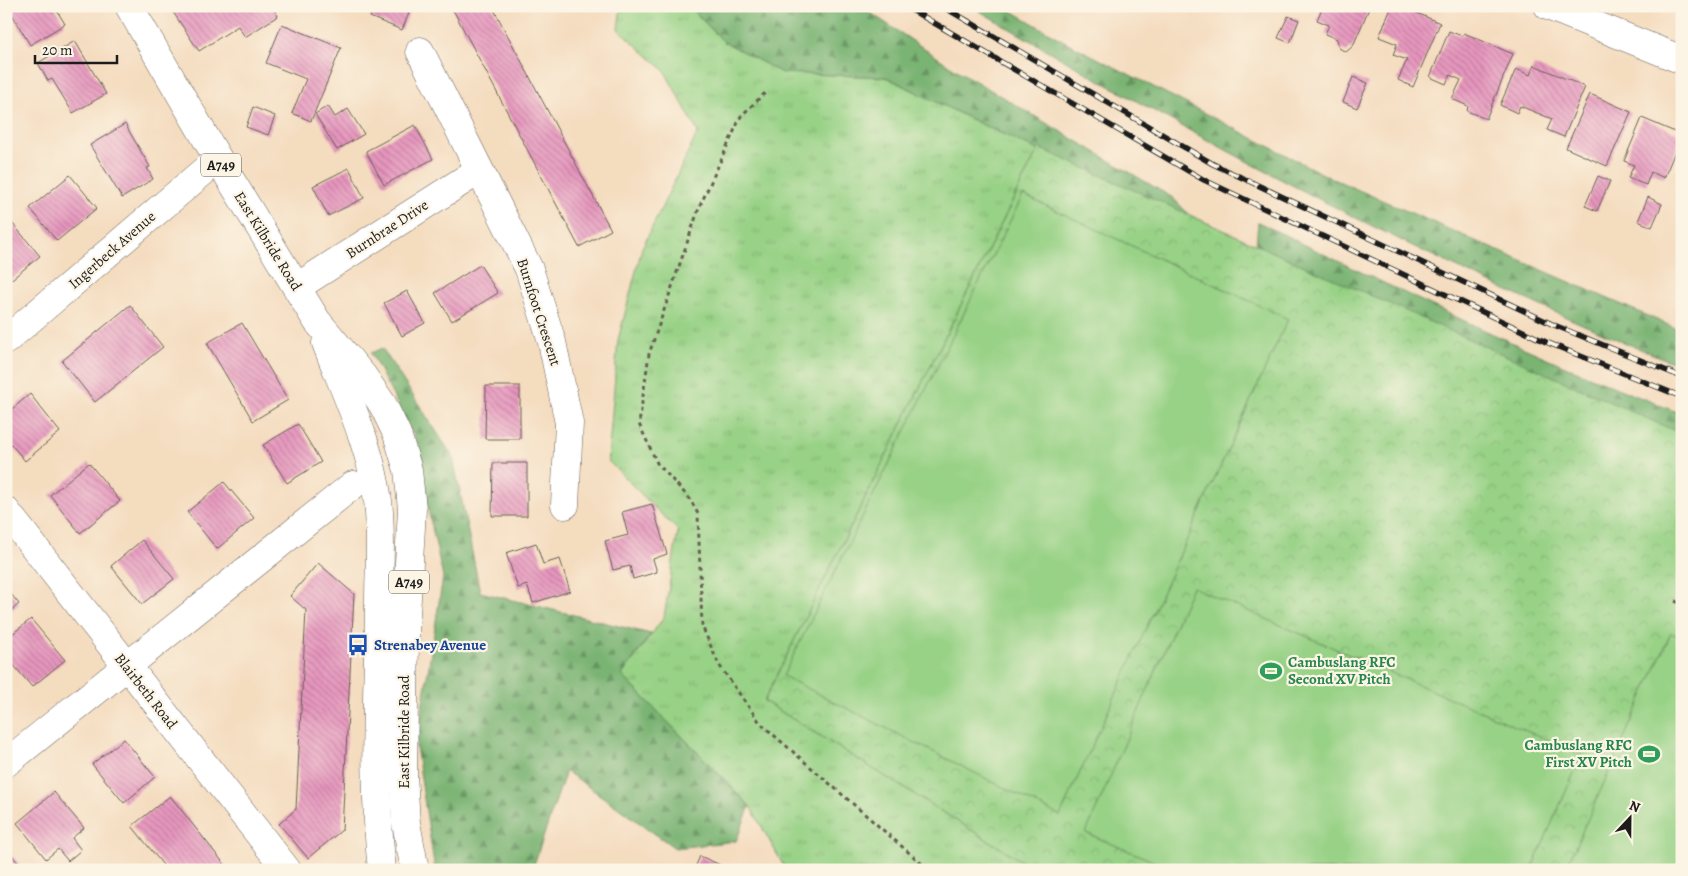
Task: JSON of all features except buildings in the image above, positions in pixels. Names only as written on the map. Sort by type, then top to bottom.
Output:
[{"type":"street","name":"East Kilbride Road","points":[[129,6],[218,159],[317,321],[360,430],[372,468],[378,503],[380,557],[376,788],[382,870]]},
{"type":"street","points":[[1548,6],[1682,60]]},
{"type":"street","name":"Burnfoot Crescent","points":[[420,51],[529,269],[552,342],[569,423],[565,505]]},
{"type":"street","name":"Ingerbeck Avenue","points":[[6,340],[218,159]]},
{"type":"street","name":"Burnbrae Drive","points":[[297,287],[478,170]]},
{"type":"street","name":"East Kilbride Road","points":[[317,321],[363,376],[383,405],[397,434],[408,470],[412,509],[405,633],[403,774],[406,823],[415,870]]},
{"type":"street","points":[[6,763],[353,485]]},
{"type":"street","name":"Blairbeth Road","points":[[6,512],[287,870]]},
{"type":"path","points":[[765,93],[741,116],[699,208],[649,354],[639,424],[657,463],[690,499],[698,514],[702,626],[719,665],[761,724],[929,870]]},
{"type":"path","points":[[1675,601],[1682,604]]},
{"type":"green space","points":[[621,6],[689,6],[723,41],[782,73],[886,77],[985,126],[1039,148],[764,701],[1036,870],[786,870],[750,806],[622,675],[664,617],[678,531],[608,461],[618,340],[642,248],[698,132],[664,70],[618,29]]},
{"type":"green space","points":[[689,6],[860,6],[955,69],[1173,198],[1198,224],[985,126],[886,77],[782,73],[723,41]]},
{"type":"green space","points":[[971,6],[1003,6],[1062,40],[1329,177],[1682,331],[1682,366],[1590,328],[1499,287],[1320,200],[1144,105]]},
{"type":"green space","points":[[1039,148],[1682,434],[1682,870],[1036,870],[764,701]]},
{"type":"green space","points":[[1023,195],[1288,319],[1060,816],[783,676]]},
{"type":"green space","points":[[1258,222],[1521,347],[1682,414],[1682,442],[1256,246]]},
{"type":"green space","points":[[382,348],[453,457],[480,592],[651,634],[622,675],[750,806],[736,841],[675,848],[566,771],[532,870],[435,870],[416,746],[443,577],[429,514],[418,444],[371,353]]},
{"type":"green space","name":"Cambuslang RFC Second XV Pitch","points":[[1192,587],[1582,755],[1531,870],[1174,870],[1086,833]]},
{"type":"green space","name":"Cambuslang RFC First XV Pitch","points":[[1671,633],[1682,638],[1682,870],[1565,870]]},
{"type":"railway","points":[[905,6],[1204,180],[1546,342],[1682,397]]},
{"type":"railway","points":[[942,6],[1213,164],[1554,325],[1682,377]]},
{"type":"place","name":"Strenabey Avenue","points":[[358,645]]},
{"type":"place","name":"Cambuslang RFC Second XV Pitch","points":[[1271,671]]},
{"type":"place","name":"Cambuslang RFC First XV Pitch","points":[[1649,754]]}]
